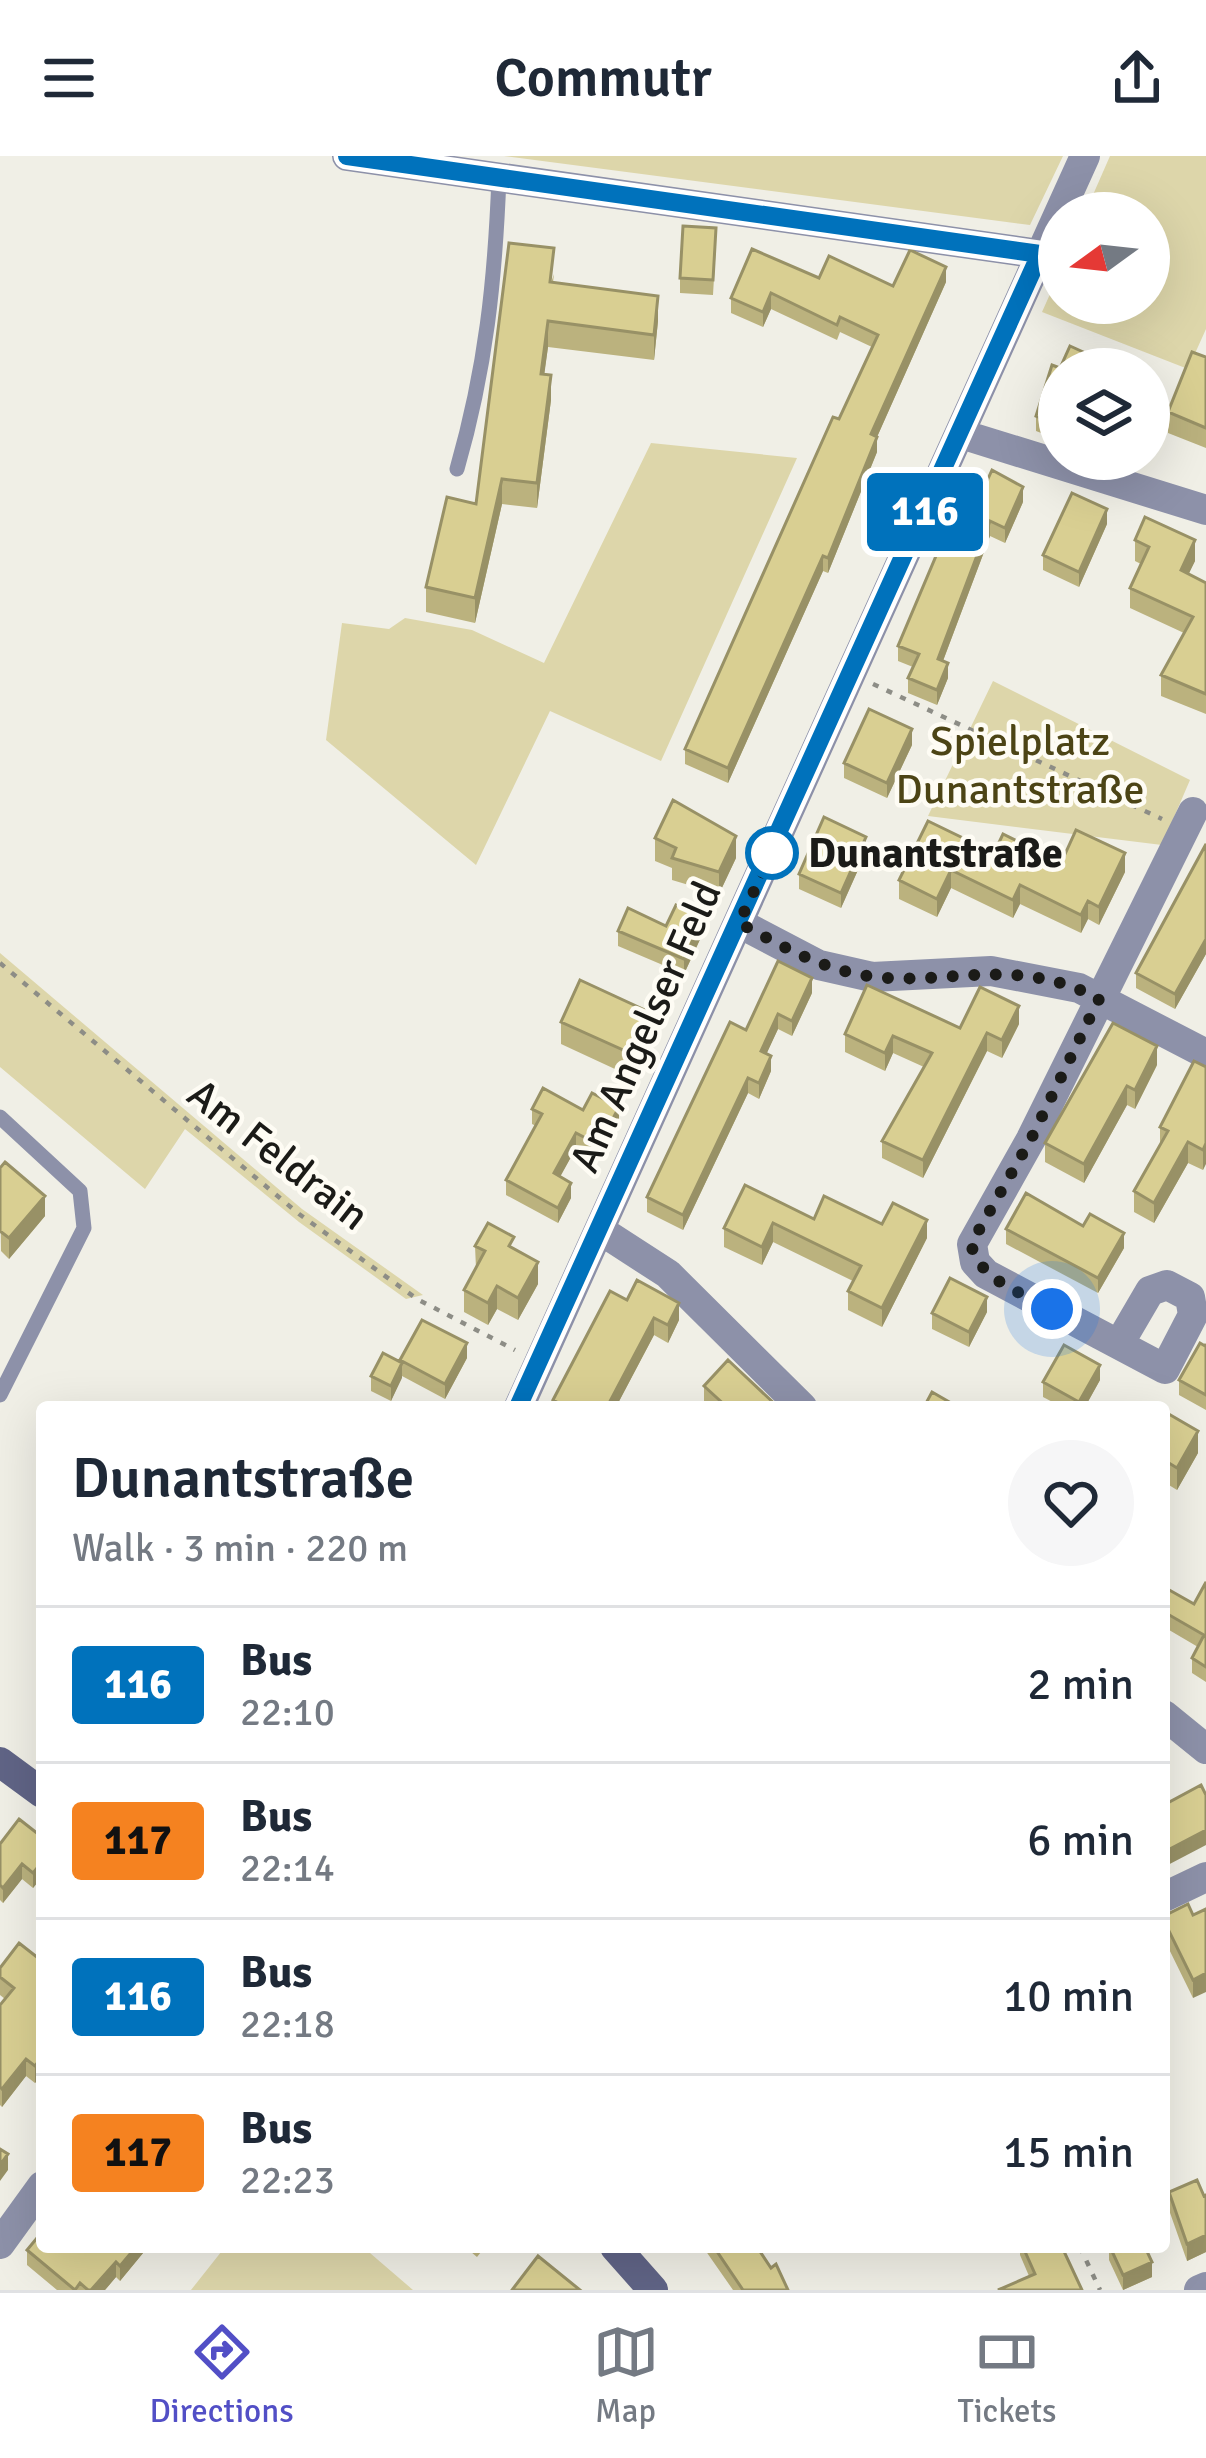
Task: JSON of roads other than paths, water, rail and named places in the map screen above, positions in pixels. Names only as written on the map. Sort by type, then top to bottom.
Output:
[{"type":"main road","points":[[0,1762],[36,1789]]},
{"type":"main road","points":[[620,2253],[652,2290]]},
{"type":"street","points":[[347,156],[1038,254]]},
{"type":"street","name":"Am Angelser Feld","points":[[1068,192],[1084,156]]},
{"type":"street","name":"Am Angelser Feld","points":[[522,1401],[1038,259]]},
{"type":"street","points":[[961,434],[1206,510]]},
{"type":"street","points":[[1119,1344],[986,1274],[971,1244],[1031,1139],[1189,821]]},
{"type":"street","points":[[739,923],[819,965],[872,977],[991,971],[1079,988],[1206,1054]]},
{"type":"street","points":[[600,1230],[668,1274],[796,1401]]},
{"type":"street","points":[[1170,1720],[1206,1749]]},
{"type":"street","points":[[1170,1895],[1206,1877]]},
{"type":"street","points":[[0,2244],[36,2194]]},
{"type":"lane","points":[[457,469],[483,380],[495,284],[499,177]]},
{"type":"lane","points":[[0,1117],[80,1191],[84,1228],[0,1395]]},
{"type":"place","name":"Dunantstraße","points":[[772,853]]},
{"type":"park label","name":"Spielplatz Dunantstraße","points":[[1020,765]]}]
